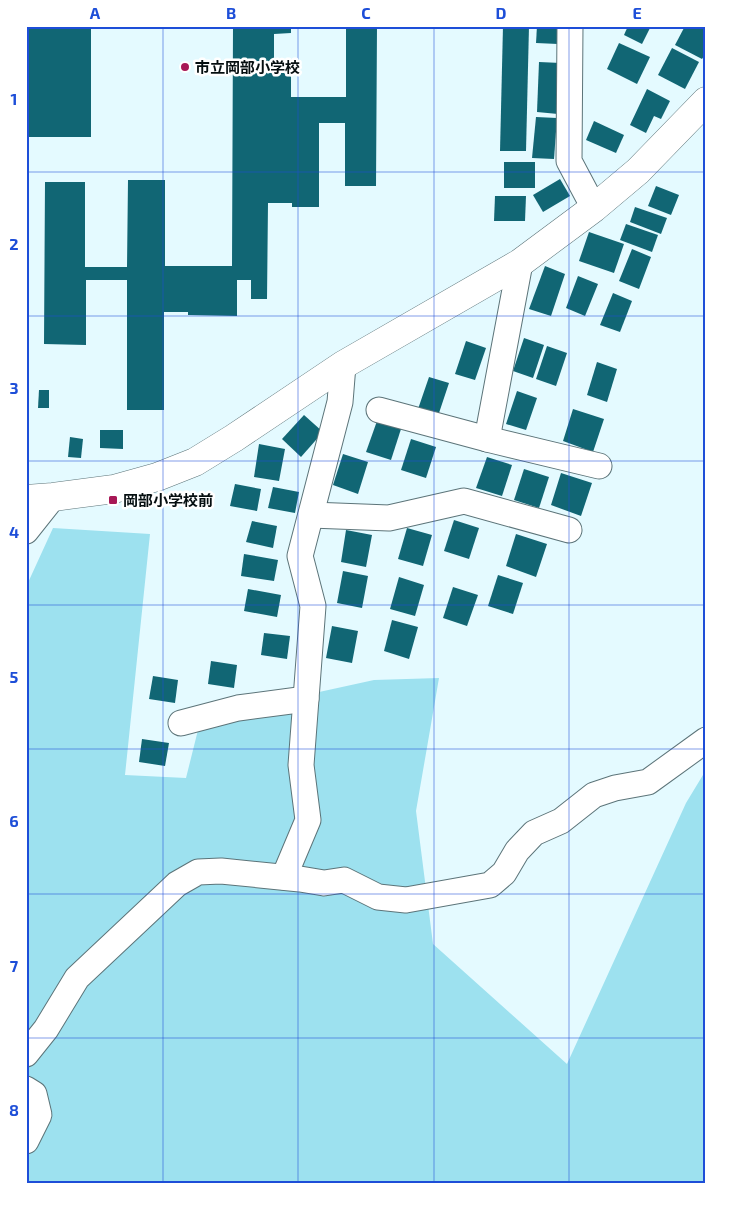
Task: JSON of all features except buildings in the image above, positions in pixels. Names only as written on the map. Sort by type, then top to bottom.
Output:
[{"type":"street","points":[[570,26],[569,161],[594,208]]},
{"type":"street","points":[[26,499],[114,489],[157,477],[195,462],[343,365],[520,263],[594,208],[638,171],[706,101]]},
{"type":"street","points":[[487,439],[520,263]]},
{"type":"street","points":[[284,877],[308,820],[301,765],[313,606],[300,556],[340,402],[343,365]]},
{"type":"street","points":[[379,410],[599,466]]},
{"type":"street","points":[[26,531],[53,497]]},
{"type":"street","points":[[311,515],[388,518],[464,501],[569,530]]},
{"type":"street","points":[[181,723],[238,708],[306,699]]},
{"type":"street","points":[[26,1054],[46,1029],[77,978],[177,884],[198,872],[221,871],[284,877],[324,884],[344,880],[378,897],[406,900],[490,885],[504,873],[517,851],[534,833],[561,821],[594,795],[615,788],[648,782],[706,740]]},
{"type":"street","points":[[26,1089],[34,1094],[39,1115],[26,1141]]},
{"type":"shaded area","points":[[53,528],[150,534],[125,775],[186,778],[201,718],[374,680],[439,678],[416,811],[433,944],[567,1064],[686,803],[706,770],[706,1184],[26,1184],[26,587]]},
{"type":"place","name":"市立岡部小学校","points":[[185,67]]},
{"type":"place","name":"岡部小学校前","points":[[113,500]]}]
